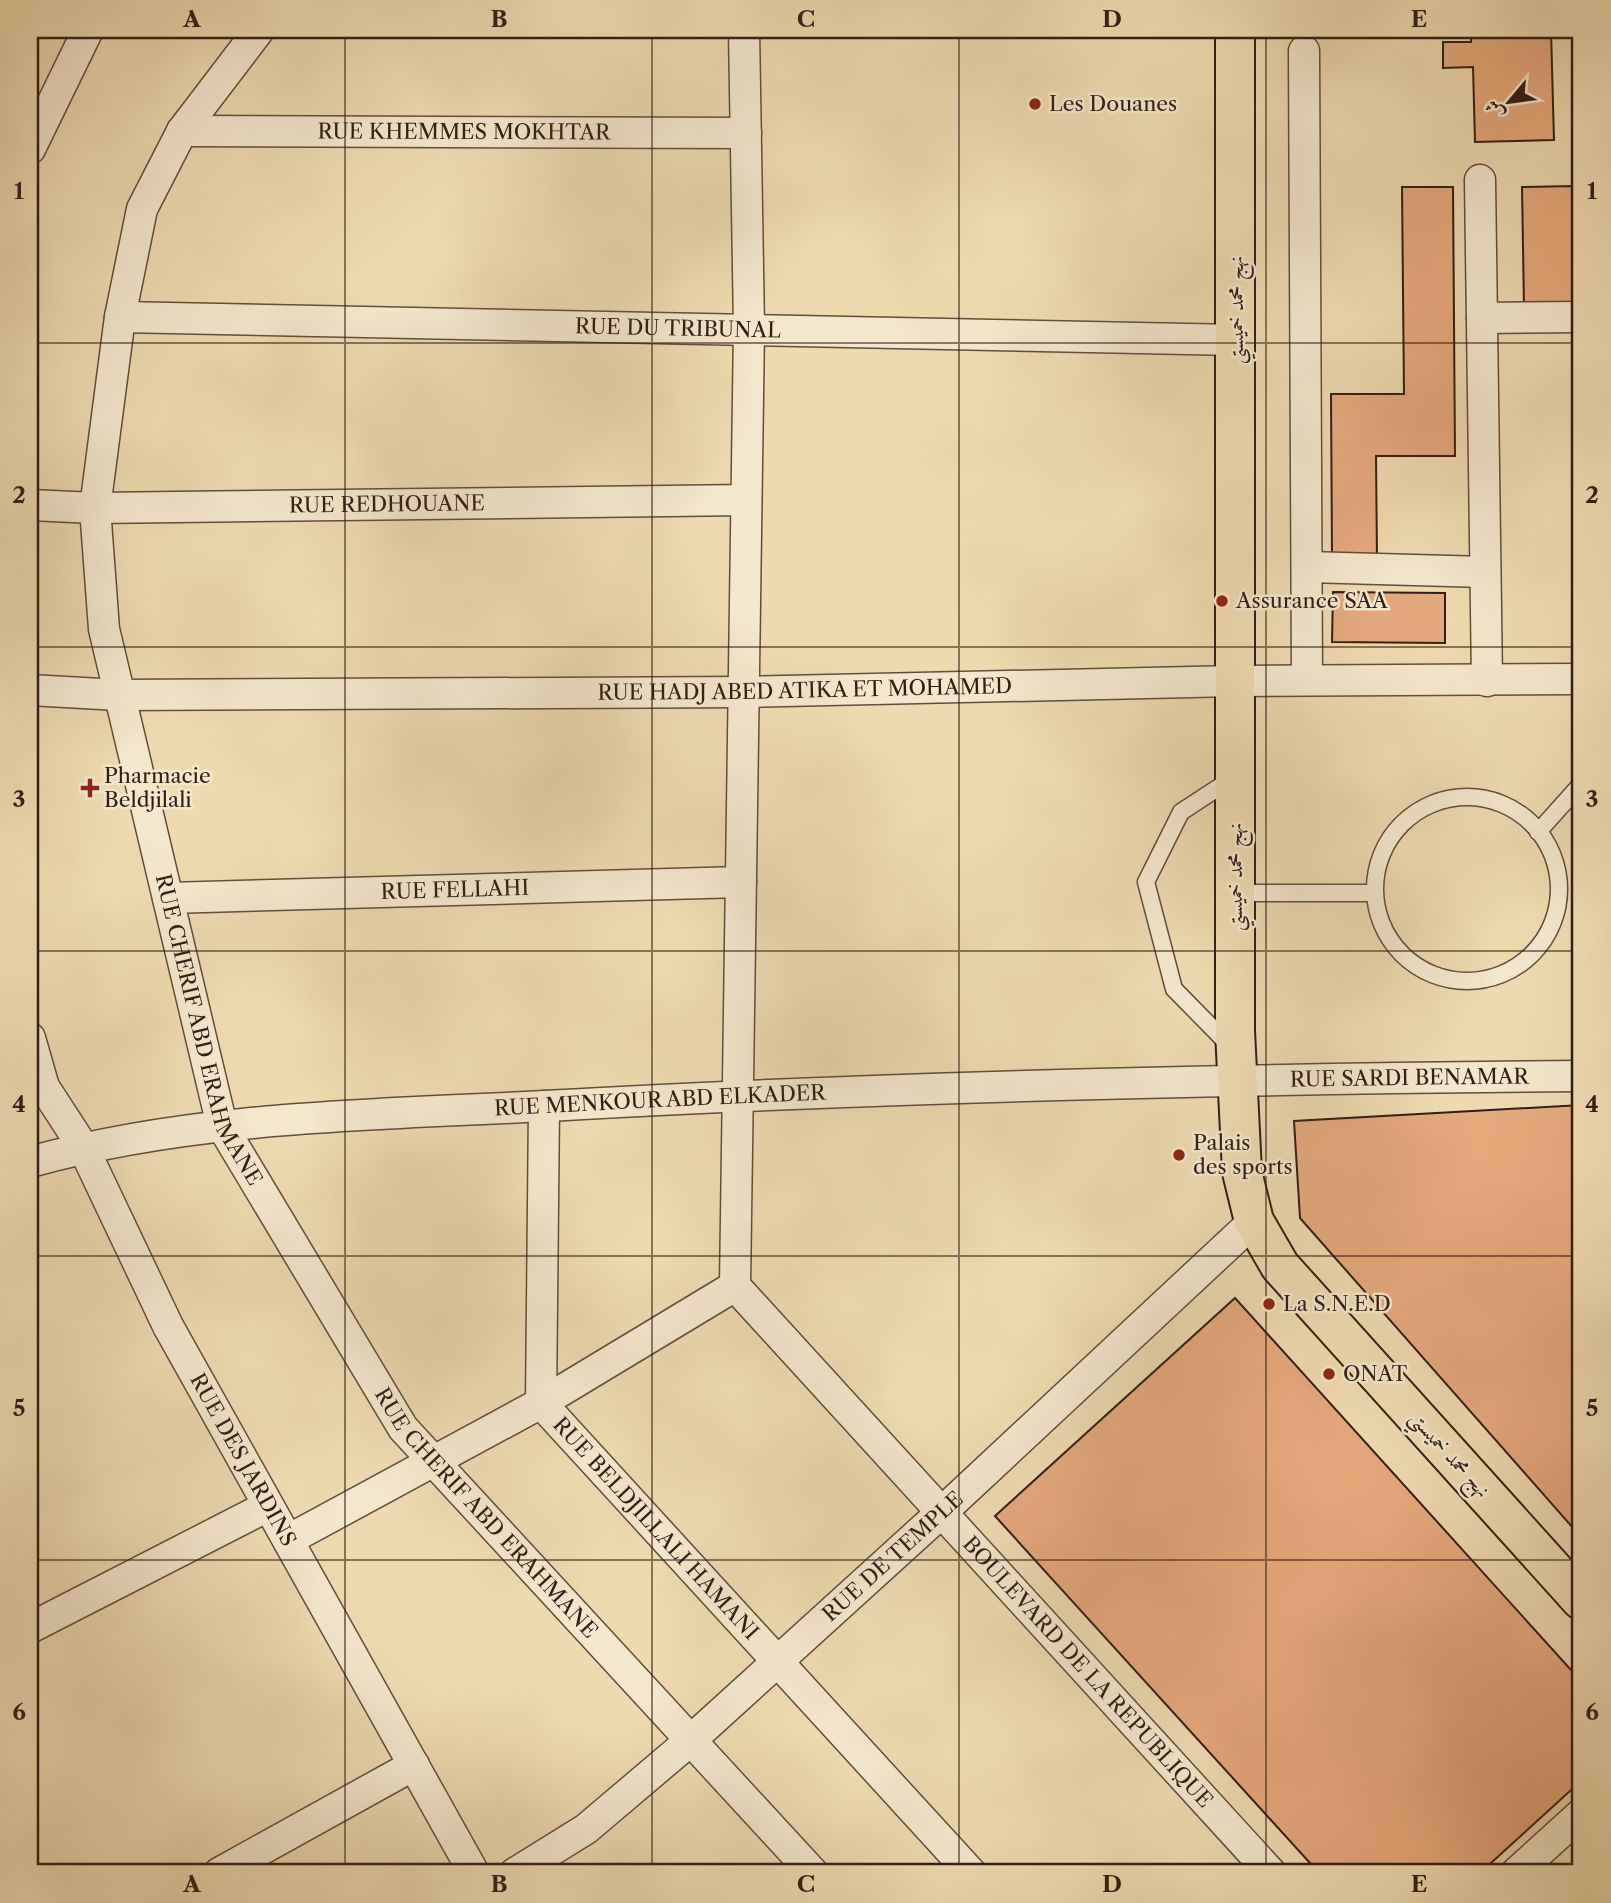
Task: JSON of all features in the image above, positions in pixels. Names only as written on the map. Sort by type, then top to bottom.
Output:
[{"type":"main road","name":"نهج محمد خميستي","points":[[1235,30],[1235,893],[1237,1065],[1242,1172],[1254,1221],[1280,1266],[1581,1600]]},
{"type":"street","points":[[30,149],[88,30]]},
{"type":"street","name":"RUE CHERIF ABD ERAHMANE","points":[[259,30],[182,131],[142,209],[120,317],[94,508],[104,629],[222,1126],[403,1428],[813,1873]]},
{"type":"street","points":[[288,1540],[541,1403],[735,1286],[749,328],[744,30]]},
{"type":"street","points":[[1304,51],[1307,680]]},
{"type":"street","name":"RUE KHEMMES MOKHTAR","points":[[182,131],[746,133]]},
{"type":"street","points":[[1480,180],[1487,681]]},
{"type":"street","name":"RUE DU TRIBUNAL","points":[[120,317],[1236,340]]},
{"type":"street","points":[[1482,318],[1581,317]]},
{"type":"street","name":"RUE REDHOUANE","points":[[30,505],[94,508],[746,500]]},
{"type":"street","points":[[1307,567],[1485,572]]},
{"type":"street","name":"RUE HADJ ABED ATIKA ET MOHAMED","points":[[30,690],[119,695],[743,692],[1235,681],[1581,679]]},
{"type":"street","name":"RUE FELLAHI","points":[[167,898],[741,883]]},
{"type":"street","name":"RUE DES JARDINS","points":[[30,1038],[44,1087],[83,1147],[168,1326],[474,1873]]},
{"type":"street","name":"RUE SARDI BENAMAR","points":[[1237,1065],[1581,1076]]},
{"type":"street","name":"RUE MENKOUR ABD ELKADER","points":[[30,1162],[83,1147],[222,1126],[1237,1065]]},
{"type":"street","name":"RUE BELDJILLALI HAMANI","points":[[544,1106],[541,1403],[971,1873]]},
{"type":"street","name":"RUE DE TEMPLE","points":[[515,1873],[586,1829],[691,1740],[942,1512],[1254,1221]]},
{"type":"street","name":"BOULEVARD DE LA REPUBLIQUE","points":[[735,1286],[1271,1873]]},
{"type":"street","points":[[30,1628],[268,1506]]},
{"type":"street","points":[[219,1873],[414,1765]]},
{"type":"street","points":[[1516,1873],[1581,1814]]},
{"type":"lane","points":[[1235,777],[1181,813],[1146,882],[1174,989],[1237,1065]]},
{"type":"lane","points":[[1538,832],[1581,784]]},
{"type":"lane","points":[[1452,797],[1496,801],[1534,825],[1556,863],[1559,908],[1540,949],[1504,975],[1460,983],[1417,968],[1387,936],[1374,893],[1383,849],[1411,814],[1452,797]]},
{"type":"lane","points":[[1235,893],[1374,893]]},
{"type":"building","points":[[1471,30],[1551,30],[1554,140],[1475,142],[1473,67],[1443,68],[1443,42],[1471,42]]},
{"type":"building","points":[[1574,186],[1575,307],[1524,307],[1522,187]]},
{"type":"building","points":[[1402,187],[1453,187],[1455,456],[1376,456],[1377,558],[1332,558],[1331,394],[1404,394]]},
{"type":"building","points":[[1333,592],[1445,593],[1445,643],[1332,642]]},
{"type":"building","points":[[1581,1105],[1581,1537],[1300,1218],[1294,1121]]},
{"type":"building","points":[[1235,1298],[1581,1681],[1581,1781],[1480,1873],[1319,1873],[995,1516]]},
{"type":"place","name":"Les Douanes","points":[[1035,104]]},
{"type":"place","name":"Assurance SAA","points":[[1222,601]]},
{"type":"place","name":"Pharmacie Beldjilali","points":[[90,788]]},
{"type":"place","name":"Palais des sports","points":[[1179,1155]]},
{"type":"place","name":"La S.N.E.D","points":[[1269,1304]]},
{"type":"place","name":"ONAT","points":[[1329,1374]]}]
